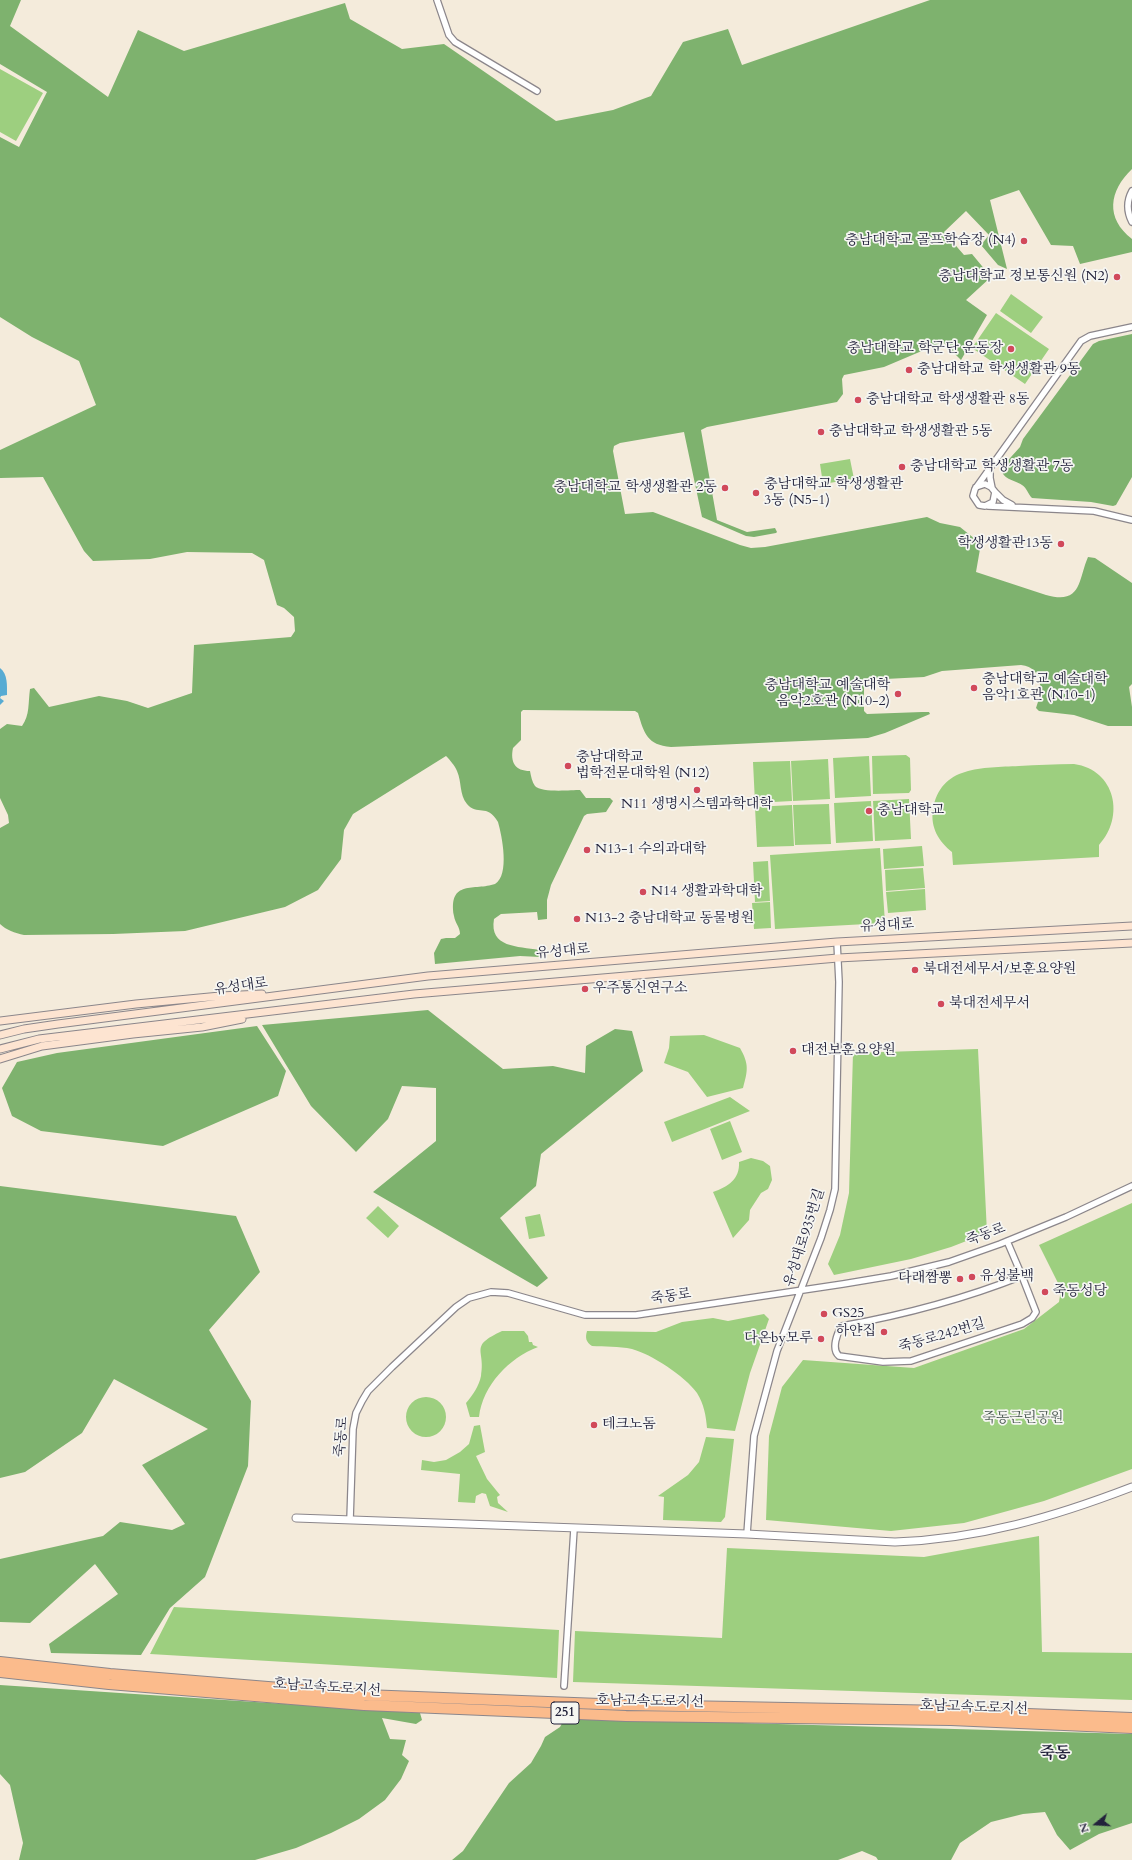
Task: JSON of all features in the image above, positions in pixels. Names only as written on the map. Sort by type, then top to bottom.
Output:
[{"type":"highway","name":"호남고속도로지선","points":[[0,1662],[110,1674],[372,1695],[626,1705],[950,1711],[1132,1718]]},
{"type":"highway","name":"호남고속도로지선","points":[[0,1672],[109,1684],[364,1705],[626,1716],[951,1720],[1132,1728]]},
{"type":"main road","name":"유성대로","points":[[0,1036],[24,1029],[58,1024],[428,976],[837,942],[1132,926]]},
{"type":"main road","name":"유성대로","points":[[0,1048],[39,1039],[414,994],[838,958],[1132,943]]},
{"type":"main road","points":[[0,1021],[220,996],[284,994]]},
{"type":"main road","points":[[0,1059],[42,1046],[202,1027],[283,1010]]},
{"type":"street","points":[[437,0],[449,35],[455,42],[537,91]]},
{"type":"street","points":[[1132,191],[1128,200],[1128,208],[1132,222]]},
{"type":"street","points":[[1132,327],[1090,336],[1081,341],[976,487],[974,492],[974,499],[979,505],[1094,511],[1132,520]]},
{"type":"street","points":[[985,506],[993,502],[994,490],[990,478],[990,469]]},
{"type":"street","points":[[976,487],[985,484],[994,490],[1003,500],[1018,507]]},
{"type":"street","name":"유성대로935번길","points":[[747,1534],[754,1436],[777,1351],[802,1290],[830,1210],[835,1189],[839,997],[837,942]]},
{"type":"street","name":"죽동로","points":[[350,1520],[353,1429],[356,1413],[362,1401],[368,1391],[392,1367],[456,1307],[469,1298],[491,1292],[508,1293],[570,1312],[604,1316],[636,1315],[684,1309],[898,1274],[949,1262],[1007,1241],[1066,1217],[1132,1186]]},
{"type":"street","name":"죽동로242번길","points":[[1007,1241],[1022,1276],[1036,1310],[1032,1318],[1022,1324],[911,1361],[883,1362],[839,1356],[836,1354],[835,1350],[838,1331],[842,1326],[874,1320],[966,1296],[1022,1276]]},
{"type":"street","points":[[296,1518],[747,1534],[895,1542],[951,1539],[1026,1524],[1132,1487]]},
{"type":"street","points":[[564,1686],[574,1529]]},
{"type":"green space","points":[[0,0],[21,0],[10,26],[108,97],[138,30],[184,51],[345,3],[350,19],[402,49],[444,44],[556,121],[613,110],[651,96],[683,42],[728,29],[742,65],[930,0],[1132,0],[1132,169],[1118,186],[1113,204],[1117,222],[1123,231],[1132,239],[1132,252],[1080,264],[1073,246],[1051,245],[1019,190],[990,200],[1007,269],[998,265],[981,245],[989,235],[966,211],[944,232],[964,255],[972,254],[991,277],[966,300],[987,315],[961,360],[943,342],[884,367],[844,375],[842,379],[843,394],[837,402],[707,427],[701,430],[717,520],[747,532],[775,528],[776,533],[754,537],[746,536],[702,517],[684,432],[620,443],[614,446],[613,451],[625,514],[653,512],[751,548],[765,547],[927,517],[940,523],[960,527],[975,539],[980,549],[976,572],[1046,595],[1058,597],[1066,597],[1077,588],[1088,557],[1095,558],[1132,583],[1132,684],[1129,687],[1132,707],[1132,726],[1108,726],[1074,715],[1039,711],[1036,708],[1040,695],[1040,682],[1038,676],[1029,667],[1021,665],[942,671],[924,677],[866,680],[864,683],[864,711],[867,714],[929,712],[930,714],[885,733],[868,738],[671,747],[657,744],[648,737],[642,726],[638,713],[635,711],[523,710],[521,712],[521,740],[513,748],[512,758],[517,767],[525,771],[530,771],[532,781],[535,786],[543,790],[580,790],[586,798],[610,798],[613,801],[606,812],[587,814],[584,816],[551,885],[547,900],[547,919],[538,920],[537,912],[501,914],[494,919],[496,936],[507,944],[539,950],[540,957],[520,956],[435,964],[434,953],[441,939],[455,938],[460,934],[454,916],[453,904],[455,896],[459,891],[465,889],[495,884],[500,879],[504,864],[503,845],[498,822],[490,813],[475,809],[467,804],[464,800],[457,771],[446,756],[353,814],[344,830],[341,859],[318,890],[285,907],[185,931],[113,934],[24,935],[5,928],[0,924],[0,828],[9,823],[8,815],[0,798],[0,729],[7,724],[22,726],[25,722],[28,713],[30,689],[34,688],[49,707],[99,696],[127,701],[148,708],[192,693],[194,645],[291,637],[295,631],[294,617],[284,608],[277,605],[264,560],[252,553],[187,552],[150,559],[93,561],[84,551],[43,477],[0,478],[0,450],[96,405],[79,361],[32,337],[0,317],[0,137],[19,147],[47,92],[0,64]]},
{"type":"green space","points":[[0,69],[43,93],[16,141],[0,132]]},
{"type":"green space","name":"충남대학교 학군단 운동장","points":[[1011,294],[1043,317],[1031,333],[1000,311]]},
{"type":"green space","name":"충남대학교 학군단 운동장","points":[[996,313],[1049,349],[1025,384],[972,348]]},
{"type":"green space","points":[[1132,334],[1132,477],[1116,505],[1113,506],[1091,502],[1032,498],[1024,486],[1009,479],[1003,474],[1002,467],[1020,447],[1023,439],[1093,344],[1099,341]]},
{"type":"green space","points":[[850,459],[854,479],[823,484],[820,464]]},
{"type":"green space","points":[[906,755],[910,758],[911,790],[909,793],[873,794],[872,756]]},
{"type":"green space","points":[[869,756],[871,796],[835,798],[833,758]]},
{"type":"green space","points":[[828,759],[830,799],[793,801],[791,761]]},
{"type":"green space","points":[[790,761],[792,801],[755,803],[753,762]]},
{"type":"green space","points":[[1074,764],[1088,768],[1099,775],[1107,785],[1112,796],[1114,809],[1112,821],[1107,834],[1099,845],[1099,857],[953,865],[952,852],[943,844],[936,834],[932,816],[937,795],[944,784],[965,772],[991,767]]},
{"type":"green space","points":[[909,799],[911,839],[875,841],[873,801]]},
{"type":"green space","points":[[871,801],[873,841],[836,843],[834,803]]},
{"type":"green space","points":[[829,804],[831,844],[795,845],[793,805]]},
{"type":"green space","points":[[792,805],[794,846],[757,847],[755,807]]},
{"type":"green space","points":[[922,846],[924,866],[884,869],[883,849]]},
{"type":"green space","points":[[880,848],[885,923],[775,929],[770,855]]},
{"type":"green space","points":[[768,861],[770,901],[755,902],[753,862]]},
{"type":"green space","points":[[923,868],[925,888],[886,891],[885,870]]},
{"type":"green space","points":[[925,889],[926,910],[888,913],[886,892]]},
{"type":"green space","points":[[770,902],[771,928],[754,929],[752,903]]},
{"type":"green space","points":[[428,1010],[503,1069],[553,1066],[585,1073],[586,1046],[615,1029],[632,1031],[643,1071],[541,1154],[536,1186],[500,1218],[548,1278],[537,1287],[373,1192],[436,1141],[436,1088],[402,1086],[388,1119],[356,1152],[311,1106],[262,1025]]},
{"type":"green space","points":[[257,1026],[286,1071],[278,1096],[163,1146],[41,1131],[12,1116],[2,1088],[17,1062],[57,1053]]},
{"type":"green space","points":[[704,1035],[740,1048],[745,1058],[747,1067],[743,1088],[707,1097],[688,1072],[664,1063],[669,1048],[670,1036]]},
{"type":"green space","points":[[978,1049],[987,1233],[951,1247],[911,1259],[834,1275],[828,1264],[840,1235],[849,1193],[853,1053]]},
{"type":"green space","points":[[730,1097],[750,1111],[672,1142],[664,1122]]},
{"type":"green space","points":[[730,1121],[742,1152],[722,1160],[710,1129]]},
{"type":"green space","points":[[751,1158],[763,1161],[770,1166],[772,1180],[768,1189],[761,1193],[750,1210],[749,1220],[733,1238],[713,1192],[724,1188],[732,1182],[739,1168],[739,1162]]},
{"type":"green space","points":[[0,1186],[236,1216],[260,1272],[209,1330],[251,1401],[248,1466],[205,1577],[170,1608],[141,1655],[51,1653],[49,1644],[118,1594],[95,1564],[30,1623],[0,1622],[0,1559],[103,1536],[120,1522],[172,1530],[185,1524],[142,1465],[208,1429],[114,1379],[82,1433],[25,1472],[0,1478]]},
{"type":"green space","name":"죽동근린공원","points":[[1132,1203],[1132,1469],[1044,1501],[964,1523],[891,1531],[766,1520],[769,1436],[782,1387],[803,1360],[914,1368],[1024,1329],[1059,1302],[1061,1289],[1039,1245]]},
{"type":"green space","points":[[378,1206],[399,1226],[388,1238],[366,1218]]},
{"type":"green space","points":[[540,1214],[545,1236],[529,1239],[525,1217]]},
{"type":"green space","points":[[764,1314],[769,1319],[750,1373],[735,1431],[707,1428],[704,1410],[697,1393],[692,1386],[667,1366],[632,1349],[592,1346],[588,1343],[586,1338],[587,1331],[656,1332],[682,1322],[713,1318],[728,1321]]},
{"type":"green space","points":[[502,1331],[524,1331],[528,1336],[529,1342],[532,1342],[533,1345],[538,1347],[517,1358],[499,1374],[486,1394],[481,1405],[479,1417],[470,1417],[466,1403],[480,1380],[482,1367],[482,1345],[492,1336]]},
{"type":"green space","points":[[430,1397],[437,1400],[443,1406],[446,1417],[445,1425],[437,1434],[430,1437],[422,1437],[415,1434],[407,1425],[406,1413],[409,1406],[418,1398]]},
{"type":"green space","points":[[480,1425],[485,1452],[476,1456],[487,1479],[500,1495],[497,1497],[498,1503],[508,1512],[490,1506],[486,1494],[482,1493],[476,1496],[475,1503],[458,1502],[460,1474],[421,1470],[422,1460],[434,1462],[446,1460],[460,1452],[469,1444],[474,1426]]},
{"type":"green space","points":[[706,1437],[734,1439],[725,1517],[721,1522],[663,1520],[664,1497],[658,1496],[688,1475],[699,1462]]},
{"type":"green space","points":[[1039,1536],[1042,1652],[1132,1653],[1132,1700],[573,1682],[575,1631],[722,1638],[727,1548],[924,1557]]},
{"type":"green space","points":[[174,1607],[559,1630],[557,1678],[150,1654]]},
{"type":"green space","points":[[0,1685],[420,1713],[422,1720],[416,1724],[382,1718],[390,1739],[406,1740],[402,1755],[409,1761],[401,1779],[385,1800],[359,1819],[296,1848],[255,1860],[19,1860],[23,1843],[10,1785],[0,1774]]},
{"type":"green space","points":[[565,1718],[1132,1734],[1132,1823],[1099,1834],[1070,1850],[1057,1835],[1045,1812],[1023,1814],[991,1822],[960,1843],[951,1860],[878,1860],[876,1857],[862,1851],[838,1860],[452,1860],[463,1851],[509,1783],[531,1763],[545,1737],[560,1727]]},
{"type":"water","points":[[0,668],[6,677],[7,695],[1,696],[0,698]]},
{"type":"water","points":[[0,698],[4,701],[0,705]]},
{"type":"place","name":"충남대학교 골프학습장 (N4)","points":[[1024,241]]},
{"type":"place","name":"충남대학교 정보통신원 (N2)","points":[[1117,277]]},
{"type":"place","name":"충남대학교 학군단 운동장","points":[[1011,349]]},
{"type":"place","name":"충남대학교 학생생활관 9동","points":[[909,370]]},
{"type":"place","name":"충남대학교 학생생활관 8동","points":[[858,400]]},
{"type":"place","name":"충남대학교 학생생활관 5동","points":[[821,432]]},
{"type":"place","name":"충남대학교 학생생활관 7동","points":[[902,467]]},
{"type":"place","name":"충남대학교 학생생활관 2동","points":[[725,488]]},
{"type":"place","name":"충남대학교 학생생활관 3동 (N5-1)","points":[[756,493]]},
{"type":"place","name":"학생생활관13동","points":[[1061,544]]},
{"type":"place","name":"충남대학교 예술대학 음악1호관 (N10-1)","points":[[974,688]]},
{"type":"place","name":"충남대학교 예술대학 음악2호관 (N10-2)","points":[[898,694]]},
{"type":"place","name":"충남대학교 법학전문대학원 (N12)","points":[[568,766]]},
{"type":"place","name":"N11 생명시스템과학대학","points":[[697,790]]},
{"type":"place","name":"충남대학교","points":[[869,811]]},
{"type":"place","name":"N13-1 수의과대학","points":[[587,850]]},
{"type":"place","name":"N14 생활과학대학","points":[[643,892]]},
{"type":"place","name":"N13-2 충남대학교 동물병원","points":[[577,919]]},
{"type":"place","name":"북대전세무서/보훈요양원","points":[[915,970]]},
{"type":"place","name":"우주통신연구소","points":[[585,989]]},
{"type":"place","name":"북대전세무서","points":[[941,1004]]},
{"type":"place","name":"대전보훈요양원","points":[[793,1051]]},
{"type":"place","name":"유성불백","points":[[972,1277]]},
{"type":"place","name":"다래짬뽕","points":[[960,1279]]},
{"type":"place","name":"죽동성당","points":[[1045,1292]]},
{"type":"place","name":"GS25","points":[[824,1314]]},
{"type":"place","name":"하얀집","points":[[884,1332]]},
{"type":"place","name":"다온by모루","points":[[821,1339]]},
{"type":"place","name":"테크노돔","points":[[594,1425]]},
{"type":"district","name":"죽동","points":[[1055,1754]]}]
